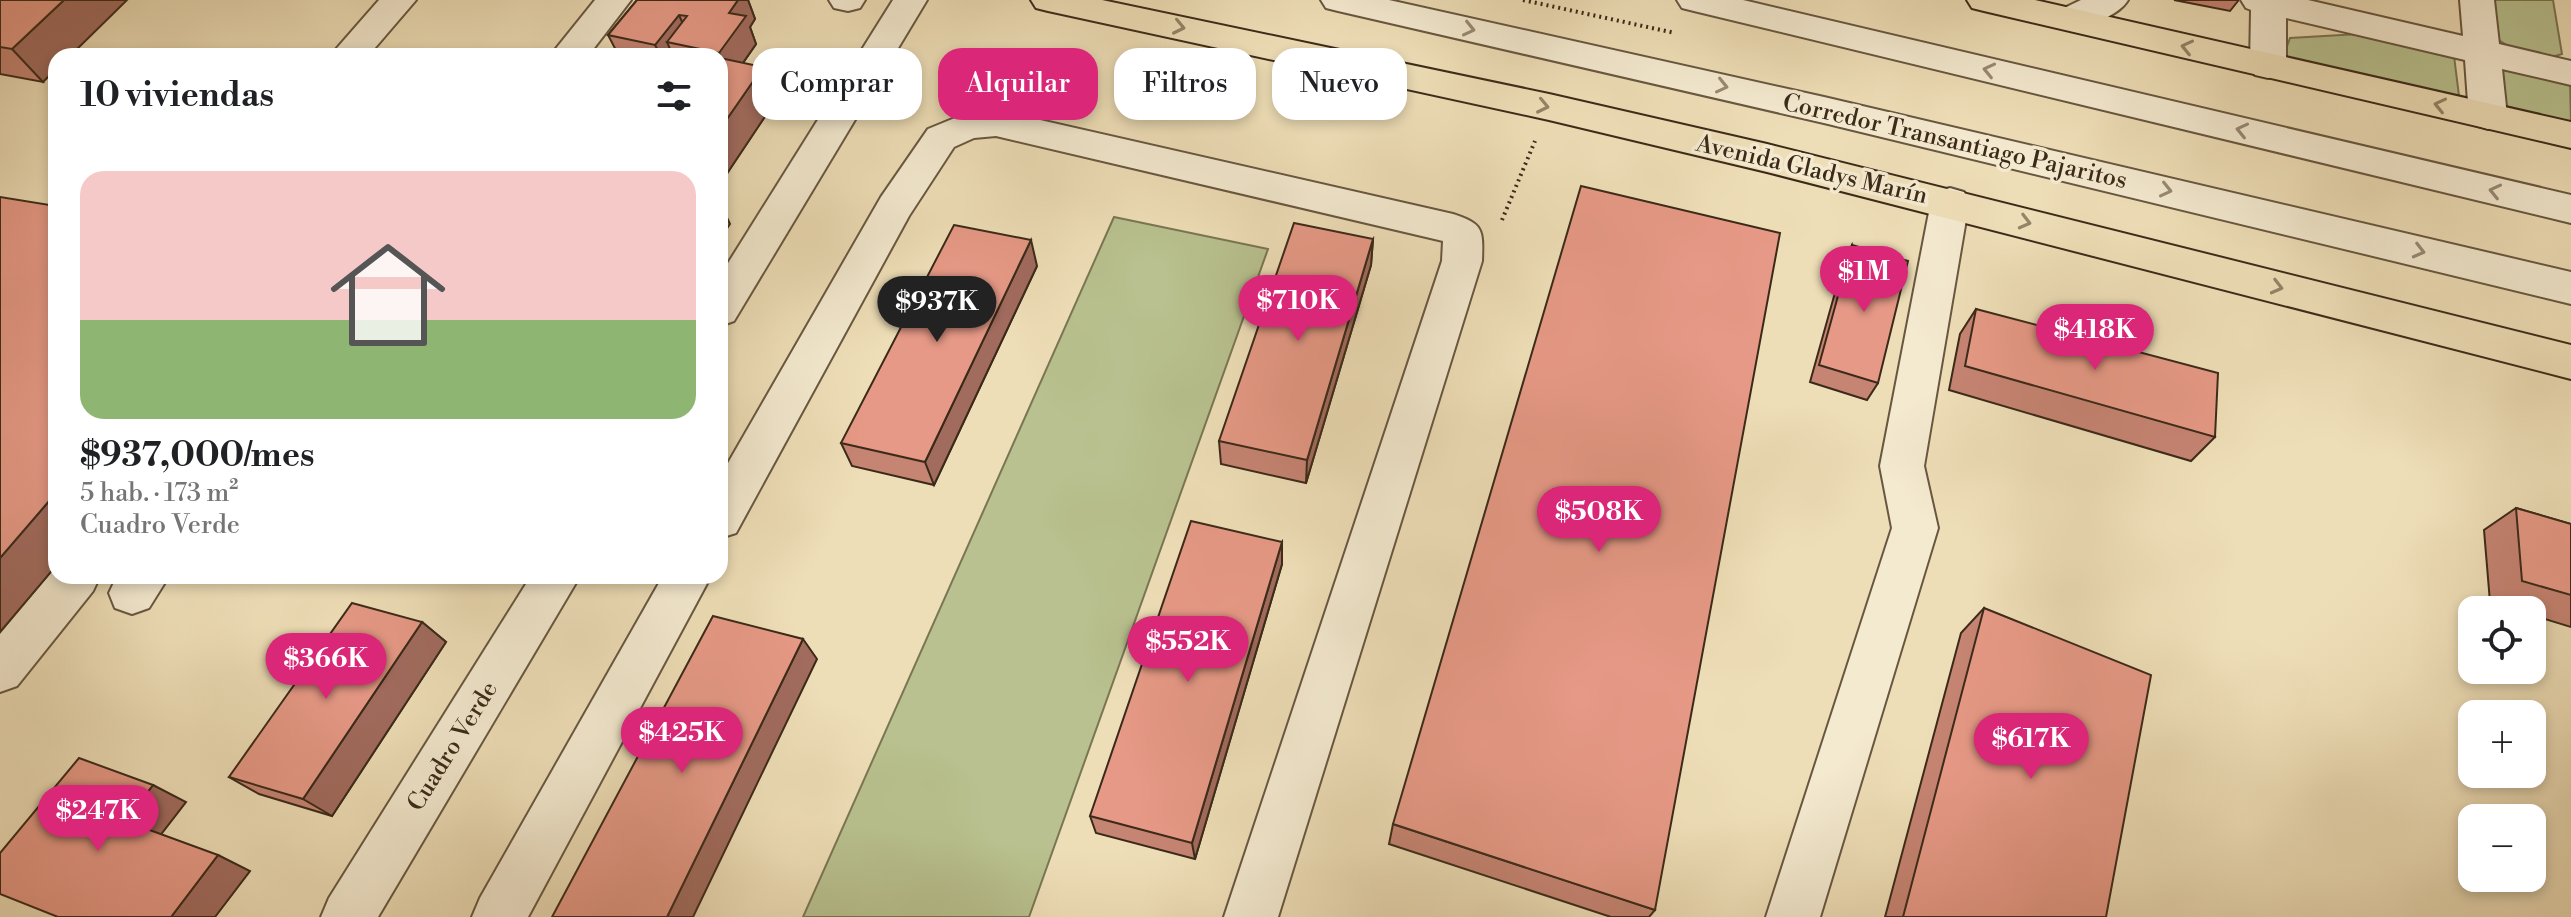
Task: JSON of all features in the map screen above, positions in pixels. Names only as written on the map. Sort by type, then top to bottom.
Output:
[{"type":"main road","name":"Avenida Gladys Marín","points":[[1048,0],[1549,107],[1950,202],[2567,358]]},
{"type":"main road","points":[[1984,0],[2571,135]]},
{"type":"street","points":[[355,48],[399,0]]},
{"type":"street","points":[[575,48],[614,0]]},
{"type":"street","points":[[728,297],[910,0]]},
{"type":"street","name":"Corredor Transantiago Pajaritos","points":[[1338,0],[1869,120],[2571,288]]},
{"type":"street","points":[[1694,0],[2571,209]]},
{"type":"street","points":[[2070,19],[2111,0]]},
{"type":"street","points":[[2477,0],[2488,116]]},
{"type":"street","points":[[2268,66],[2264,1],[2571,73]]},
{"type":"street","points":[[728,505],[903,195],[941,138],[972,124],[996,123],[1453,229],[1463,234],[1462,261],[1251,917]]},
{"type":"street","points":[[1793,917],[1915,528],[1902,466],[1950,202]]},
{"type":"street","points":[[0,670],[70,584]]},
{"type":"street","name":"Cuadro Verde","points":[[348,917],[552,584]]},
{"type":"street","points":[[499,917],[684,584]]},
{"type":"path","points":[[1462,261],[1493,241],[1549,107]]},
{"type":"green space","points":[[2494,0],[2553,0],[2562,54],[2544,58],[2528,56],[2497,39]]},
{"type":"green space","points":[[2376,33],[2454,56],[2459,96],[2283,57],[2290,38]]},
{"type":"green space","points":[[2498,63],[2570,80],[2571,123],[2501,105]]},
{"type":"green space","points":[[1114,217],[1268,249],[1029,917],[803,917]]},
{"type":"building","points":[[0,0],[64,0],[12,49],[0,47]]},
{"type":"building","points":[[637,0],[738,0],[729,13],[746,16],[723,48],[695,48],[667,42],[687,16],[679,15],[655,45],[608,35]]},
{"type":"building","points":[[728,60],[752,65],[752,83],[728,117]]},
{"type":"building","points":[[1581,186],[1780,233],[1655,910],[1393,824]]},
{"type":"building","points":[[0,197],[48,205],[48,502],[0,558]]},
{"type":"building","points":[[1294,223],[1373,239],[1307,460],[1219,441]]},
{"type":"building","points":[[954,225],[1031,240],[925,462],[841,443]]},
{"type":"building","points":[[1852,245],[1908,261],[1878,383],[1819,365]]},
{"type":"building","points":[[1976,309],[2218,373],[2215,437],[1965,366]]},
{"type":"building","points":[[2516,508],[2571,524],[2571,595],[2522,581]]},
{"type":"building","points":[[1191,521],[1282,542],[1192,843],[1090,816]]},
{"type":"building","points":[[352,603],[422,622],[303,799],[229,777]]},
{"type":"building","points":[[1984,608],[2151,675],[2106,917],[1903,917]]},
{"type":"building","points":[[713,616],[803,639],[667,917],[552,917]]},
{"type":"building","points":[[79,758],[153,785],[125,821],[218,855],[171,917],[58,917],[0,894],[0,853]]}]
